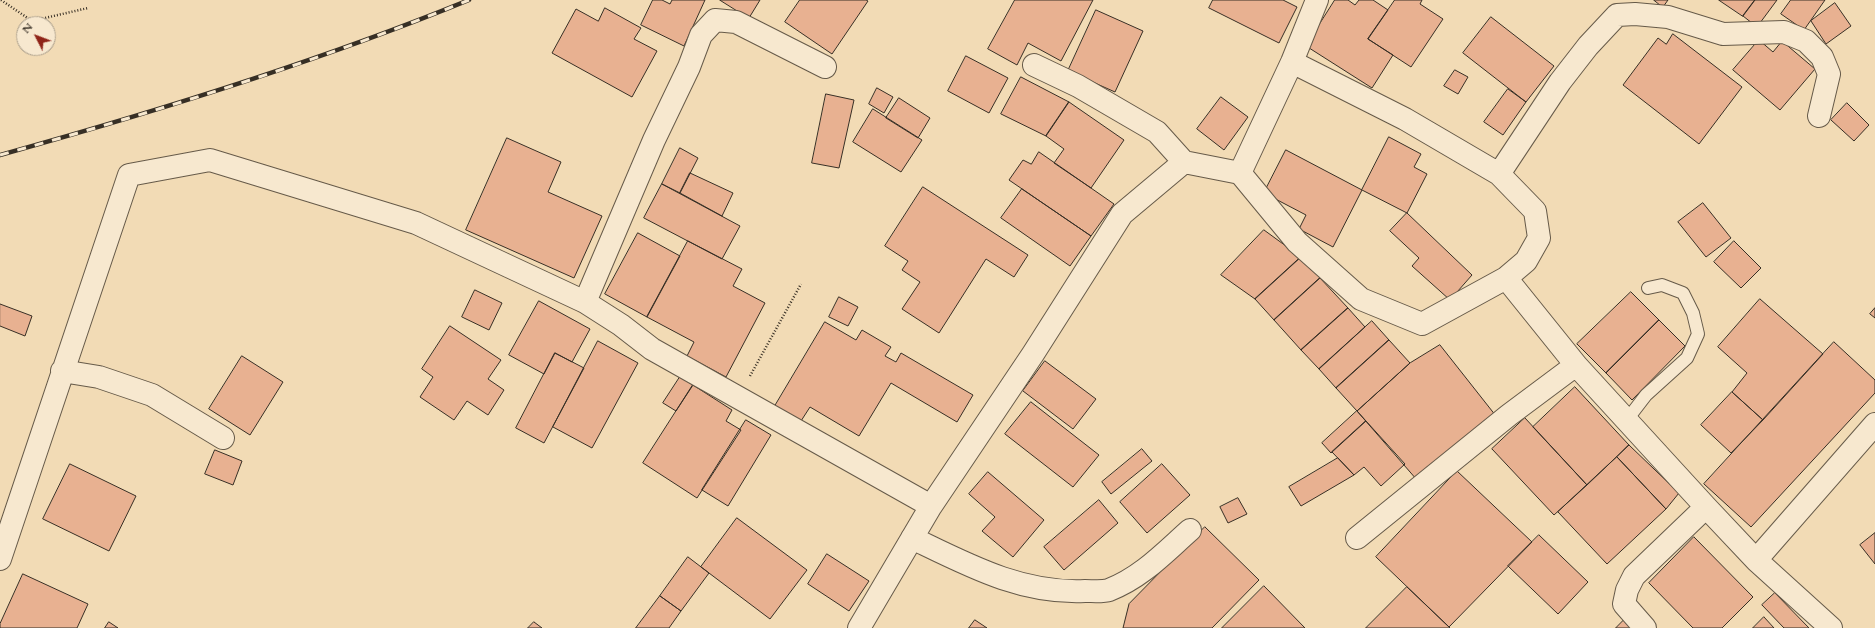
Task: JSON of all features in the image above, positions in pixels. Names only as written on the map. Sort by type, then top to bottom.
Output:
[{"type":"street","points":[[1240,173],[1292,62],[1317,0]]},
{"type":"street","points":[[1499,174],[1560,82],[1588,46],[1617,15],[1635,14],[1668,16],[1723,34],[1784,32],[1806,41],[1822,57],[1829,74],[1819,116]]},
{"type":"street","points":[[585,302],[654,140],[689,67],[701,35],[715,20],[736,22],[825,67]]},
{"type":"street","points":[[1034,65],[1078,86],[1157,132],[1184,162],[1240,173],[1297,242],[1361,299],[1422,324],[1506,278],[1526,261],[1539,238],[1535,211],[1499,174],[1405,119],[1292,62]]},
{"type":"street","points":[[0,559],[128,175],[210,160],[416,223],[585,302],[652,349],[931,506]]},
{"type":"street","points":[[859,628],[931,506],[1033,354],[1122,214],[1184,162]]},
{"type":"street","points":[[1506,278],[1576,365],[1626,421],[1756,560],[1831,628]]},
{"type":"street","points":[[1356,538],[1509,415],[1576,365]]},
{"type":"street","points":[[62,371],[99,377],[152,395],[223,438]]},
{"type":"street","points":[[1756,560],[1875,424]]},
{"type":"street","points":[[1645,628],[1624,604],[1627,590],[1634,576],[1706,507]]},
{"type":"street","points":[[912,538],[980,571],[1027,586],[1073,592],[1108,590],[1137,576],[1190,530]]},
{"type":"lane","points":[[1626,421],[1646,396],[1688,358],[1698,334],[1693,313],[1683,293],[1662,285],[1648,288]]},
{"type":"path","points":[[1,0],[32,21],[88,8]]},
{"type":"path","points":[[738,397],[801,284]]},
{"type":"building","points":[[653,0],[662,0],[670,4],[672,0],[705,0],[684,46],[641,25]]},
{"type":"building","points":[[720,0],[760,0],[749,18]]},
{"type":"building","points":[[800,0],[868,1],[832,54],[785,22]]},
{"type":"building","points":[[1015,0],[1093,0],[1061,61],[1028,43],[1017,65],[988,49]]},
{"type":"building","points":[[1213,0],[1283,0],[1297,7],[1279,43],[1209,8]]},
{"type":"building","points":[[1335,0],[1348,0],[1355,5],[1359,0],[1373,0],[1388,10],[1368,39],[1393,55],[1372,88],[1306,46]]},
{"type":"building","points":[[1395,0],[1422,0],[1420,4],[1443,19],[1411,67],[1368,39]]},
{"type":"building","points":[[1654,0],[1668,0],[1663,7]]},
{"type":"building","points":[[1719,0],[1755,0],[1743,16]]},
{"type":"building","points":[[1755,0],[1777,0],[1757,27],[1743,16]]},
{"type":"building","points":[[1791,0],[1825,0],[1804,30],[1781,14]]},
{"type":"building","points":[[1835,3],[1851,26],[1826,44],[1811,21]]},
{"type":"building","points":[[605,8],[641,28],[634,39],[657,51],[632,97],[552,53],[576,9],[598,21]]},
{"type":"building","points":[[1096,10],[1143,31],[1115,92],[1068,71]]},
{"type":"building","points":[[1491,17],[1554,66],[1526,102],[1463,53]]},
{"type":"building","points":[[1673,34],[1742,87],[1699,144],[1623,85],[1658,38],[1666,44]]},
{"type":"building","points":[[1759,40],[1773,52],[1782,41],[1815,69],[1780,110],[1733,70]]},
{"type":"building","points":[[966,56],[1008,78],[989,113],[948,91]]},
{"type":"building","points":[[1455,70],[1468,77],[1458,94],[1444,86]]},
{"type":"building","points":[[1021,77],[1069,102],[1046,136],[1001,114]]},
{"type":"building","points":[[877,88],[893,97],[884,113],[869,104]]},
{"type":"building","points":[[1508,89],[1526,102],[1503,135],[1484,122]]},
{"type":"building","points":[[826,94],[854,100],[839,168],[812,163]]},
{"type":"building","points":[[1221,97],[1248,117],[1224,150],[1197,129]]},
{"type":"building","points":[[899,98],[930,118],[918,138],[886,118]]},
{"type":"building","points":[[1069,102],[1124,140],[1091,188],[1054,163],[1064,149],[1046,136]]},
{"type":"building","points":[[1847,103],[1869,125],[1854,141],[1831,120]]},
{"type":"building","points":[[873,109],[922,140],[901,172],[853,142]]},
{"type":"building","points":[[1389,137],[1421,154],[1414,167],[1427,174],[1407,213],[1362,190]]},
{"type":"building","points":[[507,138],[561,162],[548,192],[602,216],[574,278],[466,230]]},
{"type":"building","points":[[680,148],[698,158],[680,193],[662,184]]},
{"type":"building","points":[[1286,150],[1362,190],[1333,247],[1299,229],[1306,215],[1264,193]]},
{"type":"building","points":[[1039,152],[1114,204],[1091,236],[1009,180],[1023,160],[1031,164]]},
{"type":"building","points":[[690,173],[733,193],[722,216],[680,193]]},
{"type":"building","points":[[662,184],[740,226],[722,259],[644,218]]},
{"type":"building","points":[[923,187],[1028,255],[1014,277],[986,259],[939,333],[902,309],[920,282],[902,270],[908,261],[885,246]]},
{"type":"building","points":[[1022,189],[1091,236],[1070,266],[1001,218]]},
{"type":"building","points":[[1703,203],[1731,238],[1706,257],[1678,222]]},
{"type":"building","points":[[1407,213],[1472,275],[1450,300],[1412,266],[1419,258],[1390,231]]},
{"type":"building","points":[[1264,230],[1301,257],[1255,299],[1221,275]]},
{"type":"building","points":[[638,233],[680,256],[647,317],[605,294]]},
{"type":"building","points":[[688,241],[742,269],[733,286],[765,303],[726,377],[687,356],[694,342],[647,317]]},
{"type":"building","points":[[1734,241],[1761,268],[1741,288],[1714,262]]},
{"type":"building","points":[[1301,257],[1320,278],[1274,320],[1255,299]]},
{"type":"building","points":[[1320,278],[1348,308],[1301,350],[1274,320]]},
{"type":"building","points":[[475,290],[502,303],[489,330],[462,317]]},
{"type":"building","points":[[1631,292],[1659,320],[1606,373],[1577,344]]},
{"type":"building","points":[[839,297],[858,307],[848,326],[829,317]]},
{"type":"building","points":[[1760,299],[1823,354],[1763,420],[1732,392],[1747,373],[1718,347]]},
{"type":"building","points":[[539,301],[590,329],[572,362],[555,353],[544,374],[509,355]]},
{"type":"building","points":[[0,304],[32,316],[25,336],[0,326]]},
{"type":"building","points":[[1348,308],[1365,327],[1319,369],[1301,350]]},
{"type":"building","points":[[1875,308],[1875,318],[1870,314]]},
{"type":"building","points":[[1659,320],[1685,346],[1632,400],[1606,373]]},
{"type":"building","points":[[1372,321],[1389,340],[1336,388],[1319,369]]},
{"type":"building","points":[[825,322],[856,340],[862,330],[891,347],[885,356],[896,362],[901,353],[973,395],[957,422],[891,383],[859,436],[810,407],[801,421],[775,406]]},
{"type":"building","points":[[450,326],[501,360],[488,379],[504,390],[488,415],[467,401],[454,420],[420,397],[433,377],[422,369]]},
{"type":"building","points":[[1389,340],[1410,363],[1357,411],[1336,388]]},
{"type":"building","points":[[598,341],[638,363],[592,448],[553,427]]},
{"type":"building","points":[[1834,342],[1875,380],[1875,393],[1751,527],[1704,484]]},
{"type":"building","points":[[1440,345],[1496,416],[1417,480],[1357,411],[1410,363]]},
{"type":"building","points":[[555,353],[584,368],[544,443],[516,428]]},
{"type":"building","points":[[242,356],[283,382],[250,435],[209,409]]},
{"type":"building","points":[[1045,361],[1096,399],[1073,429],[1023,391]]},
{"type":"building","points":[[680,377],[693,385],[676,411],[663,403]]},
{"type":"building","points":[[693,385],[732,410],[726,421],[741,430],[697,498],[643,463]]},
{"type":"building","points":[[1575,387],[1629,445],[1587,485],[1533,427]]},
{"type":"building","points":[[1732,392],[1763,420],[1731,453],[1701,425]]},
{"type":"building","points":[[1031,402],[1099,455],[1073,487],[1005,434]]},
{"type":"building","points":[[1357,411],[1366,421],[1331,453],[1322,443]]},
{"type":"building","points":[[1525,418],[1587,485],[1554,515],[1492,449]]},
{"type":"building","points":[[746,420],[771,435],[728,506],[702,490]]},
{"type":"building","points":[[1366,421],[1405,464],[1381,486],[1364,467],[1354,475],[1332,452]]},
{"type":"building","points":[[1629,445],[1679,493],[1666,509],[1617,457]]},
{"type":"building","points":[[1142,449],[1152,461],[1111,494],[1102,482]]},
{"type":"building","points":[[215,450],[242,461],[233,485],[205,474]]},
{"type":"building","points":[[1617,457],[1666,509],[1607,564],[1558,512]]},
{"type":"building","points":[[1338,458],[1354,475],[1301,506],[1289,487]]},
{"type":"building","points":[[70,464],[136,496],[109,551],[43,519]]},
{"type":"building","points":[[1162,464],[1190,495],[1147,533],[1120,502]]},
{"type":"building","points":[[1457,471],[1532,542],[1449,627],[1376,557]]},
{"type":"building","points":[[988,472],[1044,520],[1013,557],[982,531],[995,517],[969,494]]},
{"type":"building","points":[[1238,498],[1247,514],[1228,523],[1220,507]]},
{"type":"building","points":[[1099,500],[1118,523],[1064,570],[1044,547]]},
{"type":"building","points":[[737,518],[807,570],[770,619],[701,567]]},
{"type":"building","points":[[1205,527],[1259,580],[1212,628],[1123,628],[1129,604]]},
{"type":"building","points":[[1875,533],[1875,564],[1860,545]]},
{"type":"building","points":[[1539,535],[1588,582],[1558,614],[1508,566]]},
{"type":"building","points":[[1694,537],[1753,597],[1722,628],[1693,628],[1649,583]]},
{"type":"building","points":[[827,554],[869,581],[849,611],[808,584]]},
{"type":"building","points":[[688,557],[709,573],[681,611],[660,596]]},
{"type":"building","points":[[23,574],[88,604],[77,628],[0,628],[0,624]]},
{"type":"building","points":[[1264,586],[1305,628],[1222,628]]},
{"type":"building","points":[[1407,587],[1449,627],[1450,628],[1366,628]]},
{"type":"building","points":[[1775,593],[1809,628],[1784,628],[1762,605]]},
{"type":"building","points":[[660,596],[681,611],[669,628],[636,628]]},
{"type":"building","points":[[1764,617],[1774,628],[1753,628]]},
{"type":"building","points":[[975,620],[987,628],[969,628]]},
{"type":"building","points":[[1624,620],[1632,628],[1616,628]]},
{"type":"building","points":[[109,622],[118,628],[105,628]]},
{"type":"building","points":[[534,622],[542,628],[528,628]]},
{"type":"railway","points":[[0,155],[119,121],[296,65],[412,23],[469,0]]}]
